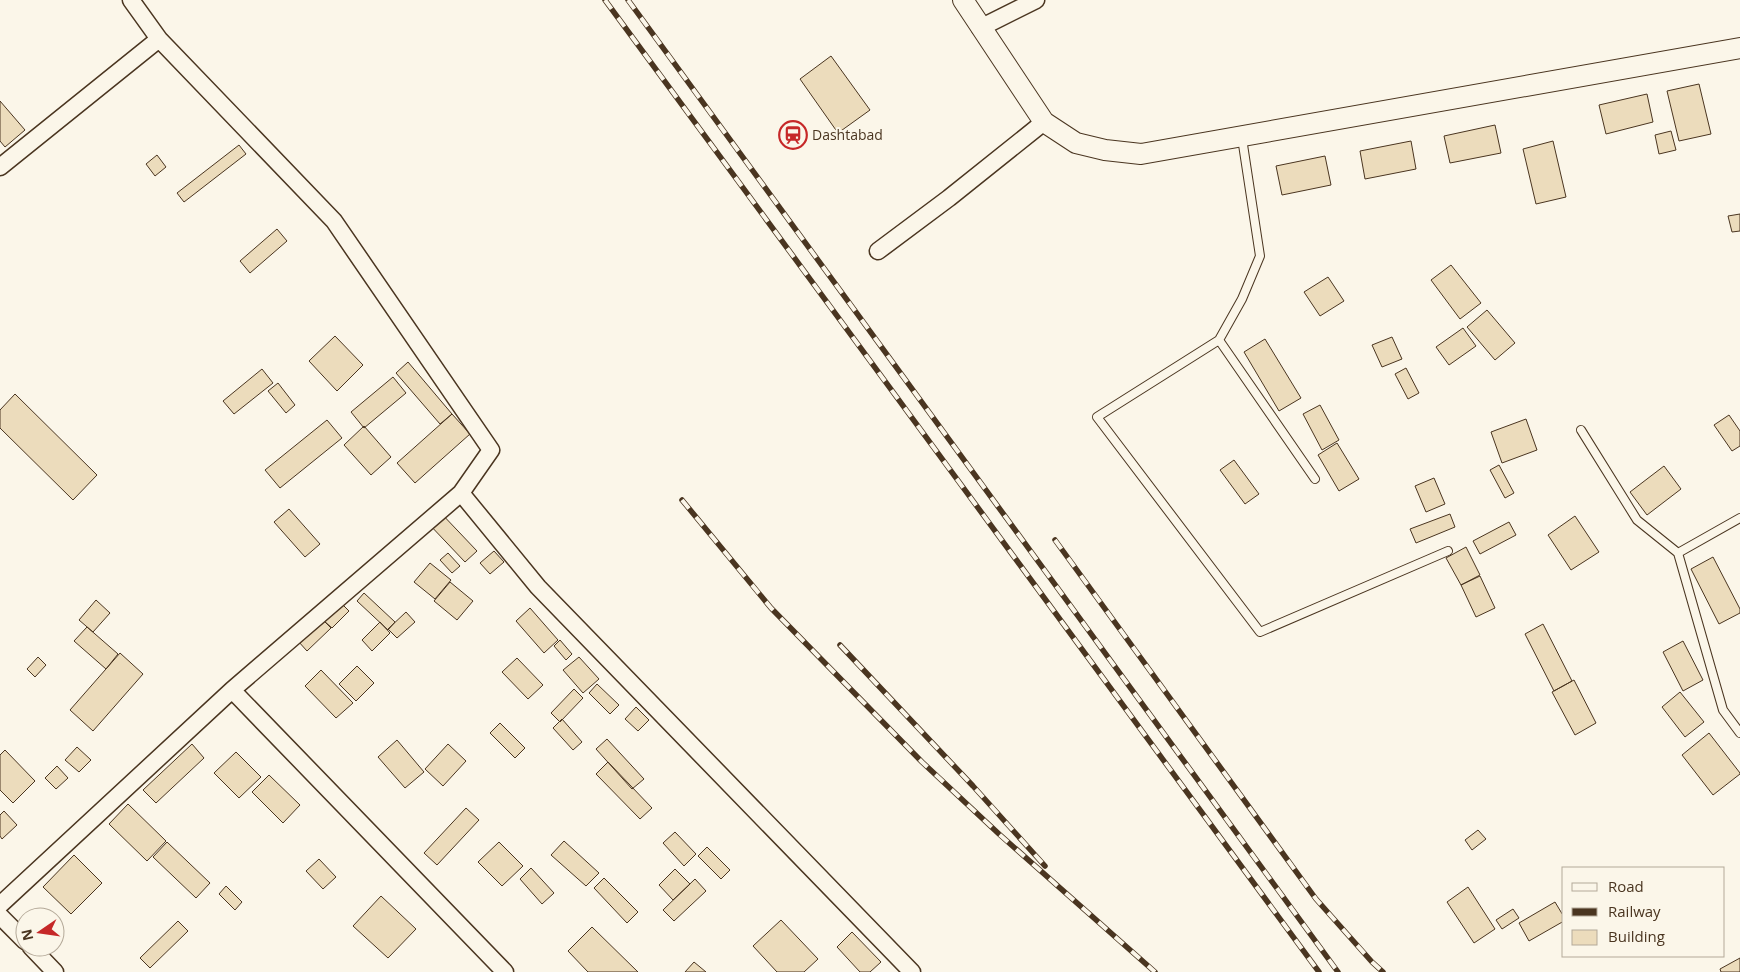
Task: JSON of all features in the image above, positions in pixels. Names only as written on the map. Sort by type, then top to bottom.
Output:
[{"type":"street","points":[[0,905],[232,690],[461,493],[491,450],[334,221],[159,39],[131,0]]},
{"type":"street","points":[[963,0],[1044,122],[1076,143],[1105,150],[1141,154],[1740,48]]},
{"type":"street","points":[[980,28],[1036,0]]},
{"type":"street","points":[[0,167],[159,39]]},
{"type":"street","points":[[878,250],[948,198],[1044,122]]},
{"type":"street","points":[[461,493],[538,587],[912,972]]},
{"type":"street","points":[[232,690],[505,972]]},
{"type":"street","points":[[0,916],[15,931]]},
{"type":"street","points":[[41,957],[55,972]]},
{"type":"lane","points":[[1242,136],[1260,256],[1242,299],[1219,340],[1097,417],[1260,632],[1448,551]]},
{"type":"lane","points":[[1219,340],[1315,479]]},
{"type":"lane","points":[[1580,430],[1637,520],[1678,553],[1723,710],[1740,733]]},
{"type":"lane","points":[[1678,553],[1740,518]]},
{"type":"building","points":[[831,56],[870,110],[838,133],[800,79]]},
{"type":"building","points":[[1699,84],[1711,134],[1679,141],[1667,91]]},
{"type":"building","points":[[1647,94],[1653,122],[1606,134],[1599,105]]},
{"type":"building","points":[[0,101],[25,130],[5,147],[0,141]]},
{"type":"building","points":[[1495,125],[1501,153],[1450,163],[1444,136]]},
{"type":"building","points":[[1671,131],[1676,150],[1659,154],[1655,135]]},
{"type":"building","points":[[1411,141],[1416,169],[1365,179],[1360,151]]},
{"type":"building","points":[[1553,141],[1566,197],[1536,204],[1523,149]]},
{"type":"building","points":[[239,145],[246,154],[184,202],[177,193]]},
{"type":"building","points":[[157,155],[166,167],[155,176],[146,164]]},
{"type":"building","points":[[1325,156],[1331,185],[1282,195],[1276,166]]},
{"type":"building","points":[[1740,214],[1740,231],[1732,232],[1728,216]]},
{"type":"building","points":[[277,229],[287,241],[250,273],[240,261]]},
{"type":"building","points":[[1451,265],[1481,303],[1460,319],[1431,280]]},
{"type":"building","points":[[1328,277],[1344,301],[1320,316],[1304,292]]},
{"type":"building","points":[[1487,310],[1515,343],[1495,360],[1467,327]]},
{"type":"building","points":[[1463,328],[1476,346],[1449,365],[1436,347]]},
{"type":"building","points":[[335,336],[363,365],[337,391],[309,361]]},
{"type":"building","points":[[1392,337],[1402,359],[1382,367],[1372,345]]},
{"type":"building","points":[[1265,339],[1301,398],[1279,411],[1244,352]]},
{"type":"building","points":[[408,362],[452,414],[440,424],[396,373]]},
{"type":"building","points":[[1406,368],[1419,393],[1408,399],[1395,374]]},
{"type":"building","points":[[262,369],[273,383],[234,414],[223,401]]},
{"type":"building","points":[[393,377],[406,393],[364,428],[351,412]]},
{"type":"building","points":[[278,383],[295,405],[286,413],[268,391]]},
{"type":"building","points":[[15,394],[97,475],[73,500],[0,428],[0,410]]},
{"type":"building","points":[[1320,405],[1339,440],[1322,450],[1303,414]]},
{"type":"building","points":[[452,414],[470,434],[415,483],[397,463]]},
{"type":"building","points":[[1729,415],[1740,431],[1740,446],[1732,451],[1714,425]]},
{"type":"building","points":[[1526,419],[1537,450],[1502,463],[1491,432]]},
{"type":"building","points":[[327,420],[342,438],[280,488],[265,470]]},
{"type":"building","points":[[364,426],[391,457],[371,475],[344,445]]},
{"type":"building","points":[[1337,443],[1359,479],[1339,491],[1318,455]]},
{"type":"building","points":[[1234,460],[1259,494],[1245,504],[1220,470]]},
{"type":"building","points":[[1499,465],[1514,493],[1505,498],[1490,470]]},
{"type":"building","points":[[1664,466],[1681,489],[1647,515],[1630,492]]},
{"type":"building","points":[[1434,478],[1445,504],[1426,512],[1415,486]]},
{"type":"building","points":[[289,509],[320,544],[305,557],[274,522]]},
{"type":"building","points":[[438,510],[477,551],[465,562],[427,522]]},
{"type":"building","points":[[1450,514],[1455,527],[1416,543],[1410,529]]},
{"type":"building","points":[[1575,516],[1599,552],[1571,570],[1548,535]]},
{"type":"building","points":[[1509,522],[1516,535],[1480,554],[1473,541]]},
{"type":"building","points":[[1466,547],[1480,575],[1461,585],[1446,558]]},
{"type":"building","points":[[494,551],[504,562],[490,574],[480,563]]},
{"type":"building","points":[[448,553],[460,566],[452,573],[440,560]]},
{"type":"building","points":[[1713,557],[1740,609],[1740,613],[1719,624],[1691,569]]},
{"type":"building","points":[[430,563],[451,580],[435,599],[414,582]]},
{"type":"building","points":[[1480,576],[1495,608],[1476,617],[1461,585]]},
{"type":"building","points":[[450,582],[473,601],[457,620],[434,601]]},
{"type":"building","points":[[364,593],[395,622],[388,630],[357,601]]},
{"type":"building","points":[[96,600],[110,613],[93,632],[79,620]]},
{"type":"building","points":[[339,601],[349,611],[332,628],[322,619]]},
{"type":"building","points":[[530,608],[558,640],[544,653],[516,621]]},
{"type":"building","points":[[406,612],[415,622],[397,638],[388,629]]},
{"type":"building","points":[[322,619],[331,628],[307,651],[298,641]]},
{"type":"building","points":[[380,622],[390,633],[372,651],[362,640]]},
{"type":"building","points":[[1543,624],[1572,681],[1554,691],[1525,634]]},
{"type":"building","points":[[87,627],[118,654],[106,669],[74,641]]},
{"type":"building","points":[[560,640],[572,654],[566,660],[554,646]]},
{"type":"building","points":[[1683,641],[1703,680],[1683,691],[1663,652]]},
{"type":"building","points":[[120,653],[143,674],[93,731],[70,710]]},
{"type":"building","points":[[38,657],[46,665],[35,677],[27,669]]},
{"type":"building","points":[[579,657],[599,679],[583,693],[563,670]]},
{"type":"building","points":[[517,658],[543,685],[528,699],[502,672]]},
{"type":"building","points":[[357,666],[374,683],[356,701],[339,684]]},
{"type":"building","points":[[321,670],[353,703],[336,718],[305,686]]},
{"type":"building","points":[[1574,680],[1596,723],[1575,735],[1552,692]]},
{"type":"building","points":[[597,684],[619,705],[610,714],[589,693]]},
{"type":"building","points":[[574,689],[583,698],[560,722],[551,713]]},
{"type":"building","points":[[1680,692],[1704,722],[1685,737],[1662,707]]},
{"type":"building","points":[[636,707],[649,720],[638,731],[625,719]]},
{"type":"building","points":[[562,719],[582,742],[573,750],[553,728]]},
{"type":"building","points":[[500,723],[525,748],[515,758],[490,733]]},
{"type":"building","points":[[1709,733],[1740,773],[1713,795],[1682,755]]},
{"type":"building","points":[[607,739],[644,779],[632,789],[596,749]]},
{"type":"building","points":[[397,740],[424,772],[405,788],[378,757]]},
{"type":"building","points":[[192,744],[204,758],[156,803],[143,790]]},
{"type":"building","points":[[448,744],[466,761],[443,786],[425,769]]},
{"type":"building","points":[[77,747],[91,760],[79,772],[65,760]]},
{"type":"building","points":[[5,750],[35,781],[13,803],[0,790],[0,755]]},
{"type":"building","points":[[236,752],[261,777],[239,798],[214,773]]},
{"type":"building","points":[[608,762],[652,808],[640,819],[596,774]]},
{"type":"building","points":[[57,766],[68,778],[56,789],[45,778]]},
{"type":"building","points":[[269,775],[300,805],[283,823],[252,792]]},
{"type":"building","points":[[128,804],[166,841],[147,861],[109,824]]},
{"type":"building","points":[[466,808],[479,820],[437,865],[424,853]]},
{"type":"building","points":[[4,811],[17,825],[2,839],[0,836],[0,815]]},
{"type":"building","points":[[1478,830],[1486,839],[1472,850],[1465,840]]},
{"type":"building","points":[[675,832],[696,854],[684,866],[663,843]]},
{"type":"building","points":[[564,841],[599,873],[586,886],[551,855]]},
{"type":"building","points":[[167,842],[210,883],[196,898],[153,857]]},
{"type":"building","points":[[499,842],[523,866],[502,886],[478,862]]},
{"type":"building","points":[[707,847],[730,870],[721,879],[698,856]]},
{"type":"building","points":[[74,855],[102,883],[71,914],[43,887]]},
{"type":"building","points":[[319,859],[336,877],[323,889],[306,871]]},
{"type":"building","points":[[531,868],[554,893],[542,904],[520,879]]},
{"type":"building","points":[[675,869],[690,884],[673,900],[659,885]]},
{"type":"building","points":[[604,878],[638,912],[627,923],[594,888]]},
{"type":"building","points":[[695,879],[706,891],[674,921],[663,910]]},
{"type":"building","points":[[226,886],[242,902],[235,910],[219,894]]},
{"type":"building","points":[[1468,887],[1495,929],[1474,943],[1447,902]]},
{"type":"building","points":[[381,896],[416,929],[388,958],[353,926]]},
{"type":"building","points":[[1555,902],[1562,914],[1562,922],[1529,941],[1519,923]]},
{"type":"building","points":[[1513,909],[1519,918],[1502,929],[1496,920]]},
{"type":"building","points":[[781,920],[818,959],[804,972],[777,972],[753,946]]},
{"type":"building","points":[[178,921],[188,931],[150,968],[140,958]]},
{"type":"building","points":[[592,927],[638,972],[588,972],[568,951]]},
{"type":"building","points":[[852,932],[881,962],[870,972],[860,972],[837,947]]},
{"type":"building","points":[[1740,958],[1740,972],[1721,972],[1720,969]]},
{"type":"building","points":[[694,962],[706,972],[685,972]]},
{"type":"railway","points":[[605,0],[1319,972]]},
{"type":"railway","points":[[628,0],[1338,972]]},
{"type":"railway","points":[[682,500],[771,608],[922,762],[999,834],[1155,972]]},
{"type":"railway","points":[[1055,540],[1316,899],[1383,972]]},
{"type":"railway","points":[[840,645],[973,786],[1045,866]]},
{"type":"place","name":"Dashtabad","points":[[793,135]]}]
